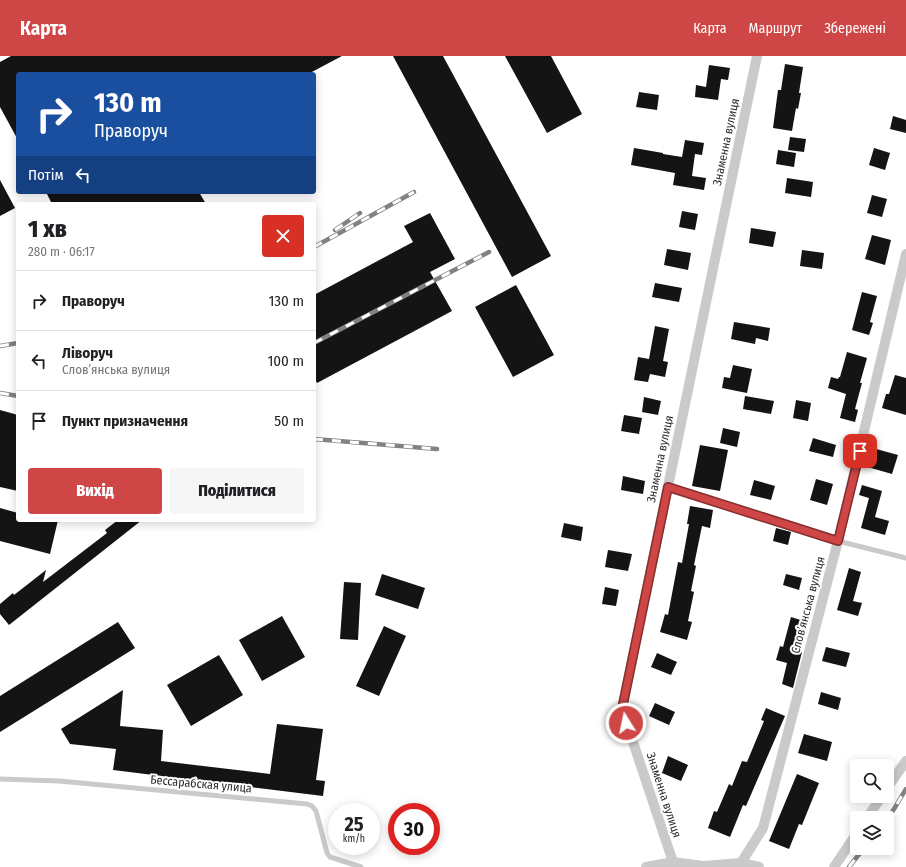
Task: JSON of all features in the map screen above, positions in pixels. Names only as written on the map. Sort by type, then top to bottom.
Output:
[{"type":"street","name":"Знаменна вулиця","points":[[673,862],[622,709],[757,56]]},
{"type":"street","name":"Слов’янська вулиця","points":[[741,863],[763,828],[838,541],[906,254]]},
{"type":"street","points":[[894,778],[906,761]]},
{"type":"street","points":[[834,867],[850,843]]},
{"type":"street","points":[[646,867],[673,862],[703,866],[741,863],[759,867]]},
{"type":"lane","points":[[668,487],[838,541],[906,558]]},
{"type":"lane","name":"Бессарабская улица","points":[[0,779],[59,781],[307,804],[312,806],[316,811],[327,853],[330,857],[361,867]]},
{"type":"building","points":[[11,56],[342,56],[312,72],[16,72],[16,136],[0,107],[0,62]]},
{"type":"building","points":[[393,56],[443,56],[551,256],[512,277]]},
{"type":"building","points":[[505,56],[551,56],[582,114],[547,133]]},
{"type":"building","points":[[785,64],[803,67],[799,93],[801,93],[798,109],[796,108],[792,131],[773,128],[778,90],[781,90]]},
{"type":"building","points":[[709,65],[730,68],[728,80],[721,79],[718,100],[695,97],[696,85],[706,87]]},
{"type":"building","points":[[639,92],[659,95],[657,110],[636,107]]},
{"type":"building","points":[[893,116],[906,120],[906,133],[890,129]]},
{"type":"building","points":[[790,137],[806,139],[804,152],[788,150]]},
{"type":"building","points":[[685,140],[704,143],[702,155],[695,154],[692,176],[706,178],[704,190],[673,185],[675,173],[631,165],[634,148],[682,157]]},
{"type":"building","points":[[874,148],[890,153],[885,170],[869,165]]},
{"type":"building","points":[[778,150],[796,153],[794,167],[776,164]]},
{"type":"building","points":[[787,178],[813,182],[811,197],[785,193]]},
{"type":"building","points":[[0,180],[15,208],[0,216]]},
{"type":"building","points":[[47,194],[200,194],[205,202],[51,202]]},
{"type":"building","points":[[872,195],[887,199],[882,217],[867,213]]},
{"type":"building","points":[[682,211],[698,214],[695,230],[679,227]]},
{"type":"building","points":[[430,213],[455,259],[430,272],[452,311],[317,383],[316,294],[413,242],[404,226]]},
{"type":"building","points":[[751,228],[776,232],[773,247],[749,243]]},
{"type":"building","points":[[872,235],[891,240],[885,265],[865,259]]},
{"type":"building","points":[[667,249],[691,253],[688,270],[664,265]]},
{"type":"building","points":[[802,250],[824,253],[822,269],[800,266]]},
{"type":"building","points":[[655,283],[682,288],[679,302],[652,297]]},
{"type":"building","points":[[516,285],[554,355],[513,377],[475,307]]},
{"type":"building","points":[[862,292],[877,296],[870,322],[873,323],[869,335],[852,330]]},
{"type":"building","points":[[734,322],[770,328],[768,341],[756,338],[755,344],[731,339]]},
{"type":"building","points":[[655,326],[669,329],[663,361],[668,362],[665,377],[650,374],[648,382],[634,380],[638,357],[649,359]]},
{"type":"building","points":[[847,352],[867,358],[855,409],[858,410],[855,422],[840,418],[846,394],[828,388],[831,377],[838,379],[840,377]]},
{"type":"building","points":[[733,365],[752,369],[747,393],[722,388],[724,377],[730,378]]},
{"type":"building","points":[[895,375],[906,378],[906,415],[882,408],[886,394],[889,394]]},
{"type":"building","points":[[745,396],[774,401],[771,414],[743,409]]},
{"type":"building","points":[[644,397],[661,401],[658,415],[642,412]]},
{"type":"building","points":[[796,400],[811,403],[808,421],[793,418]]},
{"type":"building","points":[[0,410],[16,414],[16,491],[0,487]]},
{"type":"building","points":[[624,415],[642,418],[639,434],[621,431]]},
{"type":"building","points":[[723,428],[740,432],[737,447],[720,443]]},
{"type":"building","points":[[813,438],[836,445],[833,457],[809,451]]},
{"type":"building","points":[[700,445],[728,450],[720,491],[692,486]]},
{"type":"building","points":[[869,447],[898,455],[892,474],[864,466]]},
{"type":"building","points":[[623,476],[645,481],[643,494],[621,490]]},
{"type":"building","points":[[816,479],[833,484],[827,505],[810,500]]},
{"type":"building","points":[[754,480],[775,486],[771,500],[750,495]]},
{"type":"building","points":[[862,485],[882,491],[875,517],[889,521],[885,535],[861,528],[869,498],[859,495]]},
{"type":"building","points":[[690,506],[713,510],[710,528],[702,526],[694,565],[696,566],[691,591],[694,592],[688,621],[692,622],[687,640],[660,632],[665,614],[668,615],[678,562],[682,563],[689,524],[687,524]]},
{"type":"building","points":[[0,508],[16,512],[16,522],[58,522],[50,554],[0,541]]},
{"type":"building","points":[[115,522],[139,522],[9,625],[0,614],[0,604],[46,570],[43,582],[107,533],[105,530]]},
{"type":"building","points":[[564,523],[583,527],[581,541],[561,537]]},
{"type":"building","points":[[776,528],[791,532],[788,545],[773,541]]},
{"type":"building","points":[[608,550],[632,554],[628,571],[605,567]]},
{"type":"building","points":[[849,568],[861,572],[853,601],[862,603],[858,616],[837,610]]},
{"type":"building","points":[[382,574],[425,588],[418,609],[375,595]]},
{"type":"building","points":[[786,574],[802,578],[799,590],[783,585]]},
{"type":"building","points":[[344,582],[361,583],[358,640],[340,639]]},
{"type":"building","points":[[605,587],[619,590],[616,606],[602,604]]},
{"type":"building","points":[[282,616],[305,657],[262,681],[239,640]]},
{"type":"building","points":[[791,617],[807,622],[798,651],[802,652],[793,688],[782,684],[787,663],[776,660],[780,646],[783,647]]},
{"type":"building","points":[[118,622],[135,648],[0,732],[0,696]]},
{"type":"building","points":[[384,626],[406,636],[379,696],[356,686]]},
{"type":"building","points":[[826,647],[850,653],[846,667],[822,661]]},
{"type":"building","points":[[657,653],[677,662],[671,675],[651,667]]},
{"type":"building","points":[[219,655],[243,695],[191,726],[167,685]]},
{"type":"building","points":[[123,690],[120,726],[163,730],[161,761],[270,774],[277,724],[323,729],[316,780],[325,781],[323,796],[113,770],[116,749],[70,744],[61,729]]},
{"type":"building","points":[[821,692],[841,698],[838,710],[818,704]]},
{"type":"building","points":[[655,703],[675,712],[669,725],[649,716]]},
{"type":"building","points":[[766,708],[785,716],[746,806],[743,805],[730,837],[708,828],[714,811],[717,812],[729,784],[732,786],[742,761],[747,762],[764,721],[761,720]]},
{"type":"building","points":[[804,734],[832,742],[827,761],[798,753]]},
{"type":"building","points":[[668,756],[688,765],[681,781],[662,773]]},
{"type":"building","points":[[797,774],[819,783],[802,825],[799,824],[789,849],[769,841]]},
{"type":"railway","points":[[316,246],[414,192]]},
{"type":"railway","points":[[335,230],[360,213]]},
{"type":"railway","points":[[316,342],[489,252]]},
{"type":"railway","points":[[0,346],[16,343]]},
{"type":"railway","points":[[0,393],[16,396]]},
{"type":"railway","points":[[316,439],[437,449]]},
{"type":"railway","points":[[893,811],[906,789]]},
{"type":"railway","points":[[849,867],[858,855]]},
{"type":"route","points":[[626,723],[622,709],[668,487],[838,541],[860,451]]}]
